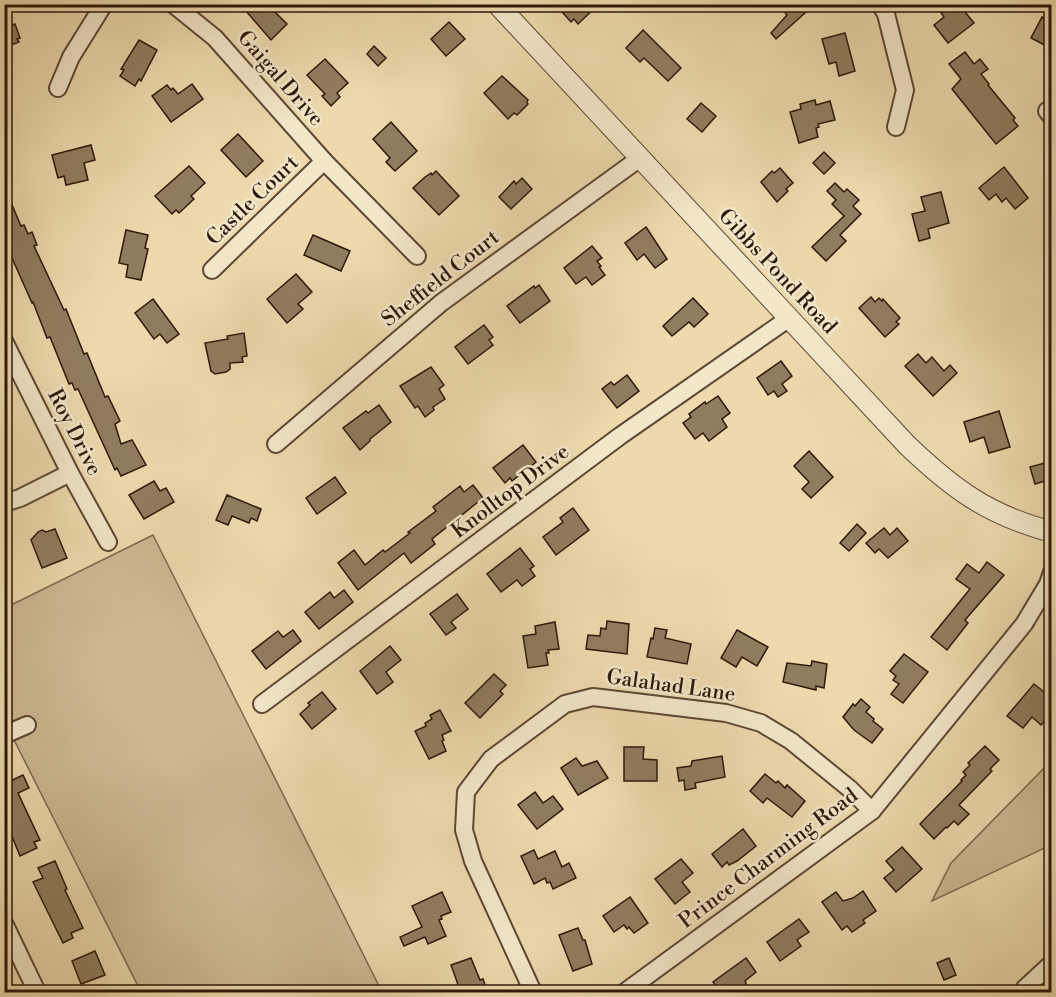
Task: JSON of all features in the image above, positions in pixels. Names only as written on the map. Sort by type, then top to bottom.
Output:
[{"type":"street","points":[[58,88],[71,57],[104,4]]},
{"type":"street","name":"Gaigal Drive","points":[[173,4],[215,38],[324,161],[417,256]]},
{"type":"street","name":"Gibbs Pond Road","points":[[497,4],[907,445],[976,503],[1011,520],[1052,532]]},
{"type":"street","points":[[880,4],[886,14],[905,90],[896,127]]},
{"type":"street","name":"Sheffield Court","points":[[276,444],[441,303],[640,158]]},
{"type":"street","name":"Castle Court","points":[[212,270],[324,161]]},
{"type":"street","name":"Knolltop Drive","points":[[262,704],[620,436],[789,319]]},
{"type":"street","name":"Roy Drive","points":[[4,341],[70,473],[108,542]]},
{"type":"street","points":[[4,503],[20,498],[70,473]]},
{"type":"street","name":"Prince Charming Road","points":[[626,993],[872,811],[1024,624],[1048,584],[1052,572]]},
{"type":"street","name":"Galahad Lane","points":[[533,993],[473,861],[464,830],[466,792],[491,759],[565,704],[593,697],[726,713],[760,723],[791,741],[850,789],[872,811]]},
{"type":"street","points":[[4,735],[27,725]]},
{"type":"street","points":[[4,923],[38,993]]},
{"type":"street","points":[[1023,993],[1025,988],[1052,963]]},
{"type":"shaded area","points":[[153,535],[382,992],[141,992],[5,722],[5,608]]},
{"type":"shaded area","points":[[1051,761],[1051,845],[932,901],[951,863]]},
{"type":"building","points":[[250,4],[283,4],[275,12],[287,24],[271,40],[245,10]]},
{"type":"building","points":[[555,4],[599,4],[578,24],[574,19],[571,22]]},
{"type":"building","points":[[778,4],[815,4],[776,39],[771,33],[787,15]]},
{"type":"building","points":[[935,4],[975,4],[965,12],[974,23],[948,43],[934,25],[944,17]]},
{"type":"building","points":[[1042,17],[1052,23],[1052,49],[1031,38]]},
{"type":"building","points":[[449,22],[465,39],[446,56],[431,39]]},
{"type":"building","points":[[15,24],[20,38],[17,39],[19,42],[4,48],[4,28]]},
{"type":"building","points":[[643,30],[681,68],[668,81],[644,58],[640,62],[626,48]]},
{"type":"building","points":[[845,33],[855,71],[839,76],[836,62],[829,64],[822,39]]},
{"type":"building","points":[[139,40],[157,50],[141,81],[139,79],[135,86],[120,76],[124,70],[121,69]]},
{"type":"building","points":[[374,46],[386,58],[378,66],[367,54]]},
{"type":"building","points":[[965,52],[974,64],[980,59],[988,69],[981,74],[1015,118],[1013,120],[1018,126],[996,144],[952,89],[961,79],[949,64]]},
{"type":"building","points":[[325,59],[348,83],[337,93],[340,97],[331,106],[322,96],[325,94],[307,75]]},
{"type":"building","points":[[502,76],[528,100],[528,104],[517,115],[514,113],[508,119],[484,93]]},
{"type":"building","points":[[192,84],[203,99],[171,122],[152,96],[167,85],[178,94]]},
{"type":"building","points":[[815,100],[816,105],[830,101],[835,120],[818,124],[819,127],[816,128],[818,137],[799,143],[790,112],[801,109],[800,104]]},
{"type":"building","points":[[701,103],[716,116],[702,132],[687,119]]},
{"type":"building","points":[[391,122],[417,151],[395,171],[386,162],[390,158],[373,139]]},
{"type":"building","points":[[238,134],[263,161],[246,177],[221,150]]},
{"type":"building","points":[[91,145],[95,160],[84,163],[88,180],[66,185],[64,176],[58,178],[52,155]]},
{"type":"building","points":[[824,152],[835,163],[824,174],[813,163]]},
{"type":"building","points":[[189,166],[205,183],[191,196],[194,199],[179,213],[176,210],[172,214],[155,196]]},
{"type":"building","points":[[1004,167],[1028,198],[1015,209],[1006,198],[1002,202],[996,194],[989,200],[979,188]]},
{"type":"building","points":[[780,168],[793,183],[777,202],[761,182],[772,171],[774,173]]},
{"type":"building","points":[[436,171],[459,196],[439,215],[413,188]]},
{"type":"building","points":[[522,178],[532,189],[511,209],[499,197],[514,181],[516,184]]},
{"type":"building","points":[[835,183],[844,192],[847,189],[859,200],[853,206],[861,214],[840,235],[846,241],[826,261],[812,247],[844,216],[832,204],[836,200],[827,191]]},
{"type":"building","points":[[4,186],[21,226],[24,225],[28,234],[32,232],[37,245],[34,246],[64,310],[66,309],[84,354],[87,353],[105,397],[108,396],[120,421],[115,424],[121,444],[132,440],[146,465],[121,476],[117,468],[115,470],[78,389],[75,390],[72,383],[69,384],[50,337],[47,338],[33,302],[12,258],[10,259],[4,247]]},
{"type":"building","points":[[941,192],[949,223],[928,229],[930,238],[919,241],[912,214],[925,211],[921,197]]},
{"type":"building","points":[[646,227],[667,259],[655,268],[644,254],[637,260],[625,243]]},
{"type":"building","points":[[126,230],[148,235],[145,248],[148,249],[141,280],[126,277],[128,265],[119,263]]},
{"type":"building","points":[[313,235],[350,251],[341,271],[304,255]]},
{"type":"building","points":[[592,246],[602,258],[597,261],[605,275],[592,285],[586,277],[576,284],[564,268]]},
{"type":"building","points":[[296,274],[312,292],[298,304],[303,309],[287,323],[267,299]]},
{"type":"building","points":[[539,285],[550,301],[520,323],[507,306],[534,286],[535,288]]},
{"type":"building","points":[[871,297],[875,302],[879,298],[882,301],[883,299],[900,318],[896,322],[899,324],[885,337],[859,308]]},
{"type":"building","points":[[693,298],[708,314],[694,327],[689,322],[672,336],[663,326]]},
{"type":"building","points":[[153,299],[179,334],[167,343],[160,334],[154,339],[135,313]]},
{"type":"building","points":[[484,325],[493,337],[489,340],[493,345],[468,364],[455,347]]},
{"type":"building","points":[[244,333],[247,356],[242,357],[243,362],[230,363],[230,369],[226,372],[215,374],[211,371],[205,343],[228,339],[227,336]]},
{"type":"building","points":[[918,354],[926,363],[932,357],[944,371],[950,365],[957,373],[933,396],[905,366]]},
{"type":"building","points":[[781,361],[792,376],[782,384],[787,391],[778,397],[774,391],[768,395],[757,378]]},
{"type":"building","points":[[431,367],[444,385],[439,389],[445,399],[433,407],[434,410],[425,417],[418,406],[415,408],[400,386]]},
{"type":"building","points":[[627,375],[639,391],[617,408],[602,389],[611,382],[614,385]]},
{"type":"building","points":[[718,396],[730,413],[722,419],[727,427],[709,441],[703,433],[695,439],[683,423],[691,417],[689,414]]},
{"type":"building","points":[[379,405],[391,422],[360,450],[343,428],[366,411],[368,413]]},
{"type":"building","points":[[999,411],[1010,447],[989,453],[984,437],[970,442],[964,422]]},
{"type":"building","points":[[523,445],[536,462],[512,481],[510,478],[505,483],[493,468]]},
{"type":"building","points":[[809,451],[833,477],[811,498],[802,489],[809,482],[794,466]]},
{"type":"building","points":[[1052,461],[1052,479],[1035,484],[1030,467]]},
{"type":"building","points":[[335,477],[346,493],[317,514],[306,498]]},
{"type":"building","points":[[154,481],[160,491],[166,488],[174,502],[144,519],[129,495]]},
{"type":"building","points":[[473,485],[483,498],[432,539],[435,544],[411,563],[404,553],[358,590],[338,563],[354,550],[365,565],[410,533],[408,532],[436,511],[433,507],[460,486],[464,492]]},
{"type":"building","points":[[227,495],[261,509],[257,521],[251,518],[249,523],[232,516],[228,525],[216,520]]},
{"type":"building","points":[[573,508],[589,530],[556,555],[543,537],[563,522],[560,518]]},
{"type":"building","points":[[857,524],[866,533],[849,551],[840,543]]},
{"type":"building","points":[[884,528],[890,535],[897,528],[908,541],[888,558],[879,549],[875,553],[866,543]]},
{"type":"building","points":[[55,529],[67,558],[42,568],[31,540],[42,530],[46,532]]},
{"type":"building","points":[[520,548],[534,566],[530,569],[535,576],[522,586],[517,580],[501,592],[487,574]]},
{"type":"building","points":[[987,562],[1004,575],[965,620],[968,623],[947,650],[931,637],[970,589],[956,579],[967,564],[979,573]]},
{"type":"building","points":[[344,590],[353,602],[319,629],[305,612],[330,592],[334,598]]},
{"type":"building","points":[[457,594],[468,609],[451,622],[456,628],[446,635],[430,614]]},
{"type":"building","points":[[607,621],[629,624],[627,654],[586,649],[588,635],[600,636],[601,628],[606,629]]},
{"type":"building","points":[[555,622],[559,649],[548,650],[549,653],[546,653],[548,665],[528,668],[523,636],[536,634],[535,626]]},
{"type":"building","points":[[655,628],[667,630],[665,638],[691,644],[687,664],[647,657]]},
{"type":"building","points":[[293,630],[301,641],[266,669],[252,651],[278,631],[283,637]]},
{"type":"building","points":[[737,630],[768,647],[757,666],[742,657],[736,667],[721,658]]},
{"type":"building","points":[[390,646],[401,660],[386,672],[393,682],[377,694],[360,671]]},
{"type":"building","points":[[904,654],[928,672],[903,703],[891,694],[899,684],[893,680],[896,676],[890,671]]},
{"type":"building","points":[[812,661],[827,664],[824,688],[816,686],[816,690],[783,682],[787,663],[811,666]]},
{"type":"building","points":[[494,674],[506,685],[500,691],[503,694],[480,718],[465,703]]},
{"type":"building","points":[[1034,684],[1048,695],[1046,698],[1052,703],[1052,707],[1046,714],[1049,716],[1041,725],[1032,717],[1023,728],[1007,716]]},
{"type":"building","points":[[322,692],[336,709],[312,729],[300,714],[310,705],[308,703]]},
{"type":"building","points":[[861,699],[870,707],[866,712],[883,729],[872,743],[854,730],[843,717],[853,704],[855,706]]},
{"type":"building","points":[[440,710],[451,731],[442,735],[446,751],[429,759],[415,731],[426,726],[425,723],[432,719],[430,715]]},
{"type":"building","points":[[985,746],[999,760],[990,769],[992,771],[959,805],[969,814],[958,825],[954,821],[934,839],[920,824],[962,781],[966,775],[963,772],[970,765],[968,763]]},
{"type":"building","points":[[624,747],[644,747],[643,759],[657,760],[657,781],[624,781]]},
{"type":"building","points":[[722,756],[725,777],[695,783],[696,788],[685,790],[684,780],[679,781],[677,768],[691,766],[692,761]]},
{"type":"building","points":[[576,758],[582,766],[597,761],[608,778],[578,795],[561,768]]},
{"type":"building","points":[[765,774],[785,788],[787,785],[805,801],[792,817],[767,798],[763,803],[750,791]]},
{"type":"building","points":[[23,775],[29,788],[18,793],[40,840],[34,842],[37,848],[20,856],[4,817],[4,784]]},
{"type":"building","points":[[535,792],[543,803],[553,796],[563,809],[537,829],[518,805]]},
{"type":"building","points":[[743,829],[756,846],[737,861],[729,865],[727,862],[722,867],[712,854]]},
{"type":"building","points":[[902,847],[922,869],[896,892],[884,878],[894,870],[886,861]]},
{"type":"building","points":[[534,850],[538,859],[555,851],[562,867],[569,863],[576,878],[553,889],[545,878],[534,884],[521,856]]},
{"type":"building","points":[[681,859],[693,873],[682,882],[690,892],[675,904],[655,879]]},
{"type":"building","points":[[55,861],[67,889],[65,890],[83,928],[71,933],[73,938],[63,943],[33,882],[43,878],[38,868]]},
{"type":"building","points":[[863,891],[876,911],[852,932],[847,926],[842,930],[822,902],[836,892],[843,901]]},
{"type":"building","points":[[442,892],[451,912],[441,916],[442,919],[439,920],[446,936],[428,944],[425,937],[404,946],[400,937],[422,927],[412,906]]},
{"type":"building","points":[[630,897],[648,923],[634,933],[624,925],[614,932],[603,916]]},
{"type":"building","points":[[799,919],[809,932],[797,940],[801,946],[780,961],[767,942]]},
{"type":"building","points":[[578,928],[585,940],[592,964],[573,971],[559,935]]},
{"type":"building","points":[[95,951],[105,975],[81,984],[72,961]]},
{"type":"building","points":[[471,958],[488,993],[461,993],[451,965]]},
{"type":"building","points":[[746,958],[756,972],[745,981],[750,993],[721,993],[713,982]]},
{"type":"building","points":[[949,958],[956,975],[944,980],[937,963]]}]
